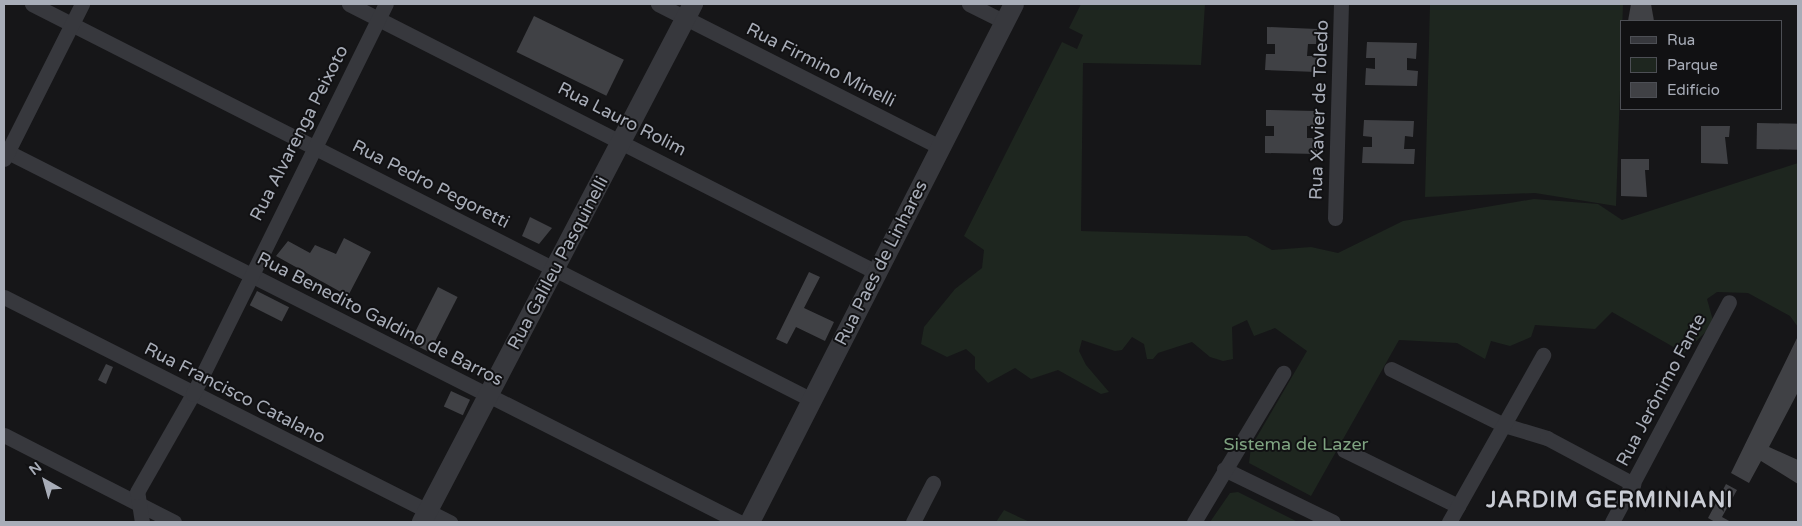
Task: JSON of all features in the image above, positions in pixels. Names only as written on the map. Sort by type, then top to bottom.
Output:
[{"type":"street","name":"Rua Pedro Pegoretti","points":[[32,4],[314,145],[812,400]]},
{"type":"street","points":[[5,154],[82,4]]},
{"type":"street","name":"Rua Lauro Rolim","points":[[348,4],[622,140],[876,272]]},
{"type":"street","name":"Rua Alvarenga Peixoto","points":[[142,522],[137,492],[193,394],[249,274],[386,4]]},
{"type":"street","name":"Rua Firmino Minelli","points":[[658,4],[689,11],[940,147]]},
{"type":"street","points":[[969,4],[1005,22]]},
{"type":"street","name":"Rua Paes de Linhares","points":[[750,522],[1014,4]]},
{"type":"street","name":"Rua Xavier de Toledo","points":[[1334,218],[1341,4]]},
{"type":"street","name":"Rua Galileu Pasquinelli","points":[[425,516],[689,11]]},
{"type":"street","name":"Rua Benedito Galdino de Barros","points":[[5,154],[249,274],[739,522]]},
{"type":"street","name":"Rua Francisco Catalano","points":[[4,297],[425,516],[450,522]]},
{"type":"street","name":"Rua Jerônimo Fante","points":[[1612,522],[1729,302]]},
{"type":"street","points":[[1449,522],[1543,356]]},
{"type":"street","points":[[1391,369],[1504,425],[1546,438],[1633,484]]},
{"type":"street","points":[[1194,522],[1283,373]]},
{"type":"street","points":[[4,435],[174,522]]},
{"type":"street","points":[[1344,450],[1458,506]]},
{"type":"street","points":[[1224,469],[1333,522]]},
{"type":"street","points":[[913,522],[933,482]]},
{"type":"green space","name":"Sistema de Lazer","points":[[1081,4],[1205,4],[1201,65],[1083,63],[1081,231],[1247,236],[1272,250],[1311,247],[1338,253],[1403,221],[1534,199],[1598,204],[1622,220],[1798,163],[1798,327],[1790,316],[1748,293],[1717,292],[1707,299],[1714,324],[1684,353],[1612,312],[1595,329],[1535,325],[1531,337],[1510,346],[1491,341],[1485,359],[1457,343],[1399,340],[1311,496],[1249,463],[1251,447],[1307,351],[1275,328],[1254,336],[1247,320],[1232,327],[1233,359],[1223,361],[1210,357],[1192,342],[1158,353],[1153,359],[1147,359],[1144,344],[1132,337],[1122,350],[1115,351],[1082,340],[1079,351],[1086,365],[1109,392],[1101,394],[1058,370],[1031,379],[1015,368],[988,383],[975,369],[975,357],[966,349],[947,357],[921,344],[924,327],[955,289],[982,268],[984,250],[964,236],[1062,42],[1077,49],[1083,35],[1069,28]]},
{"type":"green space","points":[[1430,4],[1623,4],[1622,20],[1620,20],[1620,91],[1616,206],[1535,193],[1425,197]]},
{"type":"green space","points":[[1238,492],[1300,522],[1210,522],[1230,493]]},
{"type":"green space","points":[[1004,510],[1021,518],[1030,522],[996,522]]},
{"type":"building","points":[[1631,4],[1651,4],[1654,20],[1628,20]]},
{"type":"building","points":[[534,16],[624,60],[606,96],[516,52]]},
{"type":"building","points":[[1267,27],[1317,29],[1316,44],[1308,44],[1307,56],[1318,56],[1317,72],[1265,70],[1266,54],[1275,54],[1275,44],[1267,44]]},
{"type":"building","points":[[1367,42],[1417,43],[1416,59],[1407,58],[1407,70],[1418,71],[1417,86],[1365,85],[1366,68],[1375,69],[1375,58],[1366,58]]},
{"type":"building","points":[[1266,110],[1316,111],[1316,126],[1307,126],[1307,138],[1317,138],[1317,154],[1265,153],[1265,136],[1274,136],[1274,126],[1266,126]]},
{"type":"building","points":[[1364,120],[1414,121],[1413,137],[1405,136],[1404,149],[1415,149],[1414,164],[1362,163],[1363,147],[1372,147],[1372,137],[1363,136]]},
{"type":"building","points":[[1757,123],[1798,124],[1798,150],[1757,149]]},
{"type":"building","points":[[1701,126],[1730,126],[1729,137],[1725,137],[1728,164],[1701,163]]},
{"type":"building","points":[[1621,159],[1649,159],[1649,170],[1645,170],[1647,197],[1621,196]]},
{"type":"building","points":[[530,217],[552,228],[539,244],[522,236]]},
{"type":"building","points":[[344,238],[371,252],[348,296],[276,256],[288,241],[310,253],[315,245],[336,254]]},
{"type":"building","points":[[809,272],[820,277],[804,308],[834,322],[825,341],[796,327],[787,344],[776,339]]},
{"type":"building","points":[[438,287],[458,297],[429,352],[410,342]]},
{"type":"building","points":[[257,291],[289,307],[282,322],[250,305]]},
{"type":"building","points":[[1798,336],[1798,392],[1769,447],[1798,460],[1798,484],[1761,461],[1749,483],[1731,473]]},
{"type":"building","points":[[106,364],[113,367],[106,384],[98,380]]},
{"type":"building","points":[[451,391],[470,400],[463,415],[444,406]]},
{"type":"building","points":[[1726,484],[1737,490],[1722,517],[1731,522],[1715,522],[1708,518]]},
{"type":"district","name":"JARDIM GERMINIANI","points":[[1610,501]]}]
